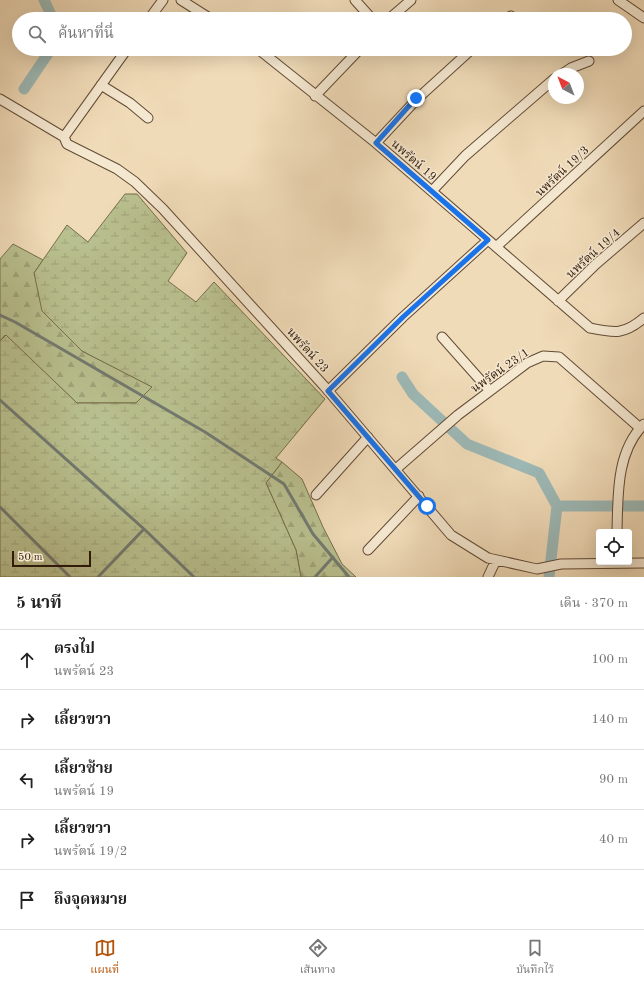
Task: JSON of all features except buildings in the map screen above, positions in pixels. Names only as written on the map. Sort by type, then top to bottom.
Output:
[{"type":"street","points":[[154,12],[163,0]]},
{"type":"street","points":[[181,0],[200,12]]},
{"type":"street","points":[[355,0],[366,12]]},
{"type":"street","points":[[397,12],[411,0]]},
{"type":"street","points":[[618,0],[644,18]]},
{"type":"street","points":[[64,137],[122,56]]},
{"type":"street","name":"นพรัตน์ 19","points":[[266,56],[376,143],[590,328],[614,333],[632,328],[644,318]]},
{"type":"street","points":[[315,96],[353,56]]},
{"type":"street","points":[[376,143],[416,98],[464,56]]},
{"type":"street","points":[[571,68],[589,61]]},
{"type":"street","points":[[101,85],[130,103],[148,118]]},
{"type":"street","points":[[432,191],[465,156],[548,85]]},
{"type":"street","name":"นพรัตน์ 23","points":[[0,99],[64,137],[67,144],[117,169],[135,182],[163,209],[328,391],[451,535],[488,558],[536,569],[561,564],[596,563]]},
{"type":"street","name":"นพรัตน์ 19/3","points":[[496,247],[644,111]]},
{"type":"street","name":"นพรัตน์ 19/4","points":[[558,301],[596,264],[644,223]]},
{"type":"street","points":[[328,391],[403,317],[488,240]]},
{"type":"street","points":[[442,337],[490,390]]},
{"type":"street","name":"นพรัตน์ 23/1","points":[[396,469],[458,415],[490,390],[527,363],[543,356],[559,357],[642,426]]},
{"type":"street","points":[[617,529],[618,488],[624,458],[631,441],[642,426]]},
{"type":"street","points":[[316,495],[368,437]]},
{"type":"street","points":[[368,550],[419,496]]},
{"type":"street","points":[[488,577],[496,560]]},
{"type":"street","points":[[632,563],[644,563]]},
{"type":"green space","points":[[125,194],[137,194],[187,253],[168,281],[196,302],[214,282],[325,399],[276,458],[282,462],[266,483],[296,550],[301,577],[0,577],[0,341],[6,335],[77,403],[136,403],[152,387],[82,351],[42,311],[34,273],[67,225],[88,242]]},
{"type":"green space","points":[[13,244],[43,260],[34,273],[82,351],[153,387],[137,403],[77,403],[5,335],[0,341],[0,259]]},
{"type":"green space","points":[[282,462],[302,479],[323,527],[342,564],[356,577],[301,577],[296,550],[266,483]]},
{"type":"waterway","points":[[44,0],[50,12]]},
{"type":"waterway","points":[[24,89],[46,56]]},
{"type":"waterway","points":[[0,315],[15,322],[205,432],[284,484],[313,534],[349,577]]},
{"type":"waterway","points":[[402,377],[413,394],[467,444],[539,473],[557,506],[549,577]]},
{"type":"waterway","points":[[0,400],[144,529]]},
{"type":"waterway","points":[[557,506],[644,506]]},
{"type":"waterway","points":[[0,507],[70,577]]},
{"type":"waterway","points":[[98,577],[144,529],[194,577]]},
{"type":"waterway","points":[[315,577],[333,557]]},
{"type":"route","points":[[416,98],[376,143],[488,240],[403,317],[328,391],[427,506]]}]
